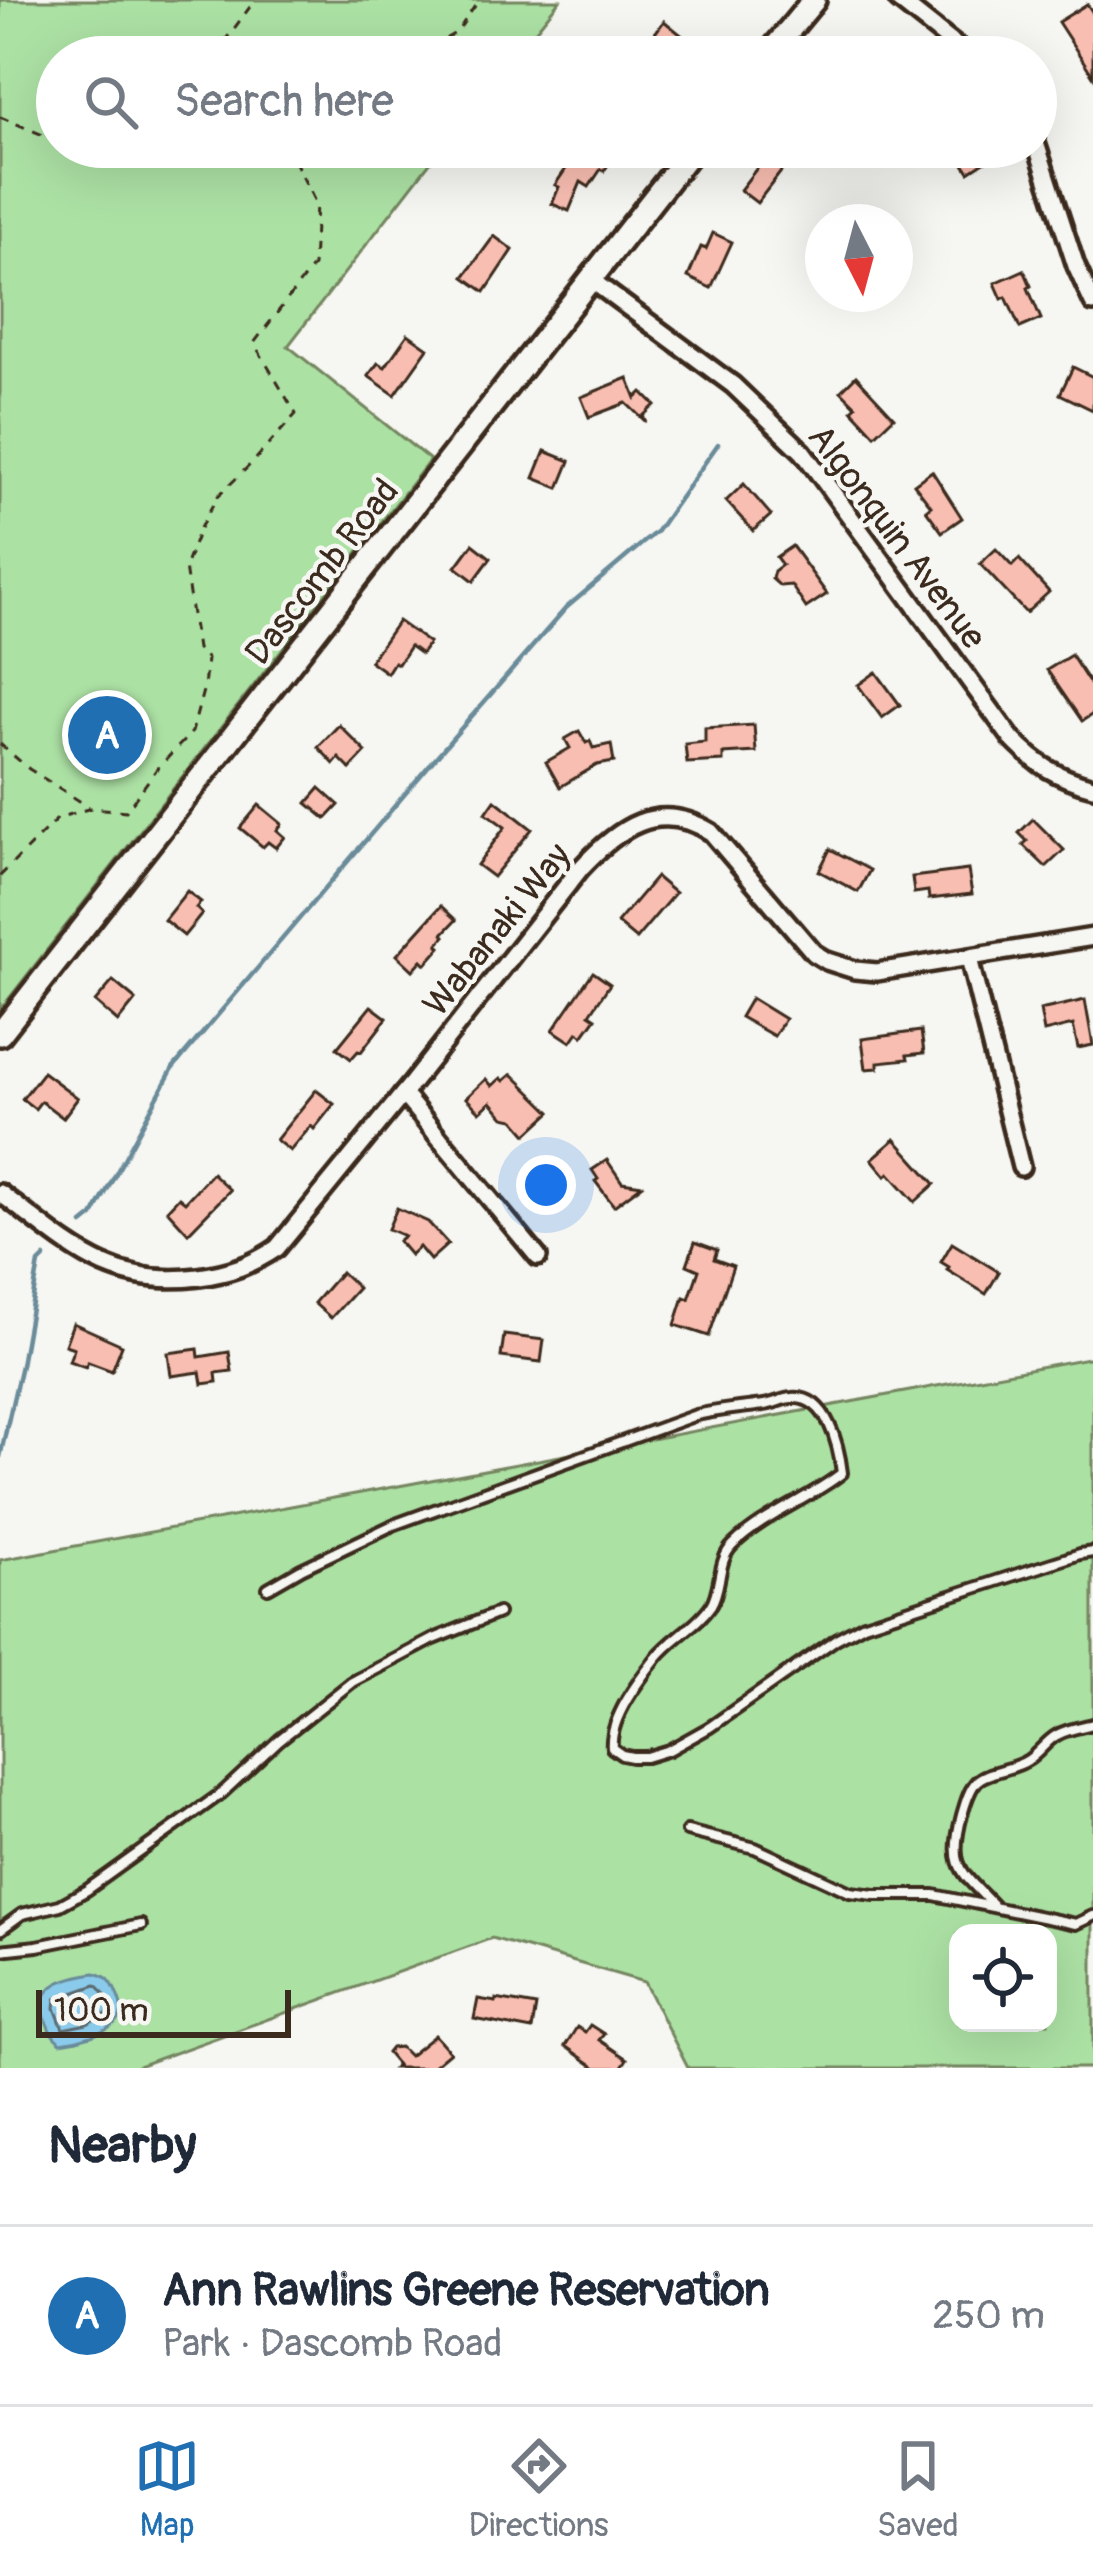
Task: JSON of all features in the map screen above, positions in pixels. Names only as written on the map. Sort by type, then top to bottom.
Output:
[{"type":"main road","points":[[784,36],[814,0]]},
{"type":"main road","name":"Dascomb Road","points":[[0,1034],[677,168]]},
{"type":"street","points":[[898,0],[943,36]]},
{"type":"street","points":[[1044,168],[1076,266],[1093,302]]},
{"type":"street","name":"Algonquin Avenue","points":[[590,279],[733,385],[783,432],[828,483],[1012,739],[1055,774],[1093,787]]},
{"type":"street","name":"Wabanaki Way","points":[[0,1193],[86,1258],[115,1271],[153,1279],[214,1275],[250,1266],[277,1248],[580,868],[606,840],[656,819],[694,821],[711,832],[801,940],[827,962],[855,970],[877,972],[1093,938]]},
{"type":"street","points":[[969,958],[1022,1167]]},
{"type":"street","points":[[403,1094],[538,1256]]},
{"type":"lane","points":[[268,1588],[393,1525],[696,1415],[802,1398],[819,1408],[835,1437],[842,1473],[776,1511],[725,1553],[714,1602],[657,1657],[616,1721],[612,1748],[622,1755],[646,1757],[710,1727],[808,1657],[864,1624],[1093,1552]]},
{"type":"lane","points":[[0,1930],[22,1913],[60,1905],[87,1891],[222,1793],[352,1682],[434,1639],[498,1613]]},
{"type":"lane","points":[[993,1906],[975,1891],[957,1857],[960,1823],[974,1783],[1027,1762],[1058,1735],[1093,1724]]},
{"type":"lane","points":[[687,1831],[755,1848],[850,1892],[934,1895],[1076,1924],[1093,1916]]},
{"type":"lane","points":[[0,1950],[141,1925]]},
{"type":"path","points":[[228,36],[255,0]]},
{"type":"path","points":[[450,36],[479,0]]},
{"type":"path","points":[[0,117],[36,132]]},
{"type":"path","points":[[0,876],[58,818],[91,808],[126,811],[192,731],[207,659],[197,649],[185,567],[217,497],[296,414],[254,343],[313,266],[316,204],[298,168]]},
{"type":"path","points":[[0,744],[29,770],[91,808]]},
{"type":"green space","points":[[0,0],[560,0],[531,36],[36,36],[36,168],[426,168],[288,346],[430,460],[0,1010]]},
{"type":"green space","points":[[1093,1357],[1093,2068],[688,2068],[644,1982],[492,1938],[133,2068],[0,2068],[0,1560]]},
{"type":"water","points":[[95,1973],[112,1984],[120,2018],[99,2033],[61,2043],[45,2018],[45,1997],[56,1984]]},
{"type":"building","points":[[1087,4],[1093,13],[1093,76],[1058,22]]},
{"type":"building","points":[[664,21],[683,36],[653,36]]},
{"type":"building","points":[[567,168],[606,168],[589,187],[581,182],[569,211],[552,204],[559,187],[555,185]]},
{"type":"building","points":[[757,168],[784,168],[757,203],[740,190]]},
{"type":"building","points":[[713,233],[732,242],[711,288],[688,277]]},
{"type":"building","points":[[494,236],[513,250],[485,292],[464,277]]},
{"type":"building","points":[[1024,270],[1041,319],[1020,328],[995,283]]},
{"type":"building","points":[[408,334],[428,348],[395,395],[368,376],[378,363],[385,367]]},
{"type":"building","points":[[1073,367],[1093,377],[1093,410],[1060,394]]},
{"type":"building","points":[[856,376],[894,417],[875,435],[841,391]]},
{"type":"building","points":[[628,378],[636,398],[642,392],[655,405],[643,416],[646,422],[626,403],[589,417],[581,397]]},
{"type":"building","points":[[545,451],[570,461],[559,488],[534,478]]},
{"type":"building","points":[[932,471],[962,518],[942,532],[914,484]]},
{"type":"building","points":[[744,484],[771,515],[753,531],[726,501]]},
{"type":"building","points":[[473,544],[491,558],[474,581],[456,567]]},
{"type":"building","points":[[792,546],[827,594],[806,608],[791,585],[780,586],[772,579],[782,565],[776,557]]},
{"type":"building","points":[[996,549],[1012,566],[1019,559],[1049,592],[1026,613],[980,564]]},
{"type":"building","points":[[398,621],[429,643],[421,654],[410,646],[387,673],[370,661]]},
{"type":"building","points":[[1071,655],[1093,689],[1093,714],[1082,721],[1047,670]]},
{"type":"building","points":[[876,672],[900,705],[882,718],[858,685]]},
{"type":"building","points":[[339,725],[366,752],[350,769],[339,758],[334,764],[318,747]]},
{"type":"building","points":[[754,725],[756,752],[723,754],[723,761],[687,763],[685,744],[705,742],[705,728]]},
{"type":"building","points":[[579,731],[593,748],[611,744],[614,762],[597,765],[560,787],[546,762],[570,748],[565,739]]},
{"type":"building","points":[[320,788],[339,805],[326,819],[307,803]]},
{"type":"building","points":[[495,800],[532,829],[493,877],[477,865],[505,827],[486,813]]},
{"type":"building","points":[[259,805],[282,824],[277,830],[285,837],[276,848],[268,842],[263,847],[240,828]]},
{"type":"building","points":[[1033,819],[1064,850],[1046,867],[1023,845],[1027,841],[1019,833]]},
{"type":"building","points":[[830,849],[870,870],[858,892],[819,871]]},
{"type":"building","points":[[968,870],[972,894],[929,899],[928,891],[914,893],[912,877]]},
{"type":"building","points":[[656,877],[675,893],[636,939],[617,923]]},
{"type":"building","points":[[187,891],[201,902],[196,908],[202,914],[184,936],[164,920]]},
{"type":"building","points":[[441,906],[456,920],[443,934],[441,947],[426,964],[422,960],[413,970],[397,955]]},
{"type":"building","points":[[593,972],[610,984],[590,1014],[596,1018],[583,1036],[578,1032],[571,1042],[553,1030]]},
{"type":"building","points":[[113,981],[136,1000],[118,1022],[95,1002]]},
{"type":"building","points":[[751,998],[785,1019],[774,1036],[740,1017]]},
{"type":"building","points":[[1085,1000],[1093,1045],[1078,1048],[1073,1025],[1044,1032],[1040,1010]]},
{"type":"building","points":[[371,1006],[387,1018],[351,1059],[337,1048]]},
{"type":"building","points":[[921,1031],[924,1053],[866,1069],[862,1039]]},
{"type":"building","points":[[43,1072],[78,1098],[63,1118],[41,1101],[35,1109],[22,1099]]},
{"type":"building","points":[[512,1074],[551,1112],[527,1134],[491,1102],[480,1112],[466,1098],[486,1079],[492,1086]]},
{"type":"building","points":[[316,1090],[334,1104],[290,1151],[276,1140]]},
{"type":"building","points":[[895,1139],[935,1184],[915,1202],[872,1159]]},
{"type":"building","points":[[607,1160],[622,1182],[642,1185],[614,1206],[592,1170]]},
{"type":"building","points":[[212,1173],[230,1190],[188,1233],[167,1210],[179,1197],[185,1202]]},
{"type":"building","points":[[397,1208],[428,1222],[448,1244],[430,1260],[419,1247],[410,1255],[398,1241],[404,1236],[388,1229]]},
{"type":"building","points":[[695,1242],[717,1250],[714,1259],[733,1266],[709,1336],[675,1325],[699,1270],[687,1265]]},
{"type":"building","points":[[952,1243],[999,1272],[986,1294],[941,1262]]},
{"type":"building","points":[[341,1272],[358,1288],[331,1318],[314,1303]]},
{"type":"building","points":[[73,1323],[122,1345],[112,1371],[69,1361],[74,1348],[65,1345]]},
{"type":"building","points":[[504,1335],[544,1340],[541,1362],[501,1357]]},
{"type":"building","points":[[198,1349],[199,1357],[229,1352],[232,1371],[216,1373],[217,1382],[202,1384],[200,1372],[171,1376],[168,1353]]},
{"type":"building","points":[[478,1999],[536,2006],[532,2030],[474,2019]]},
{"type":"building","points":[[590,2025],[604,2034],[599,2040],[627,2059],[621,2068],[596,2068],[565,2046],[577,2027],[585,2032]]},
{"type":"building","points":[[435,2035],[450,2052],[431,2068],[394,2068],[397,2065],[387,2053],[391,2048],[400,2047],[409,2056]]},
{"type":"waterway","points":[[83,1224],[93,1216],[173,1068],[566,608],[657,531],[718,444]]},
{"type":"waterway","points":[[0,1457],[39,1263],[45,1257]]},
{"type":"place","name":"Ann Rawlins Greene Reservation","points":[[107,735]]}]
